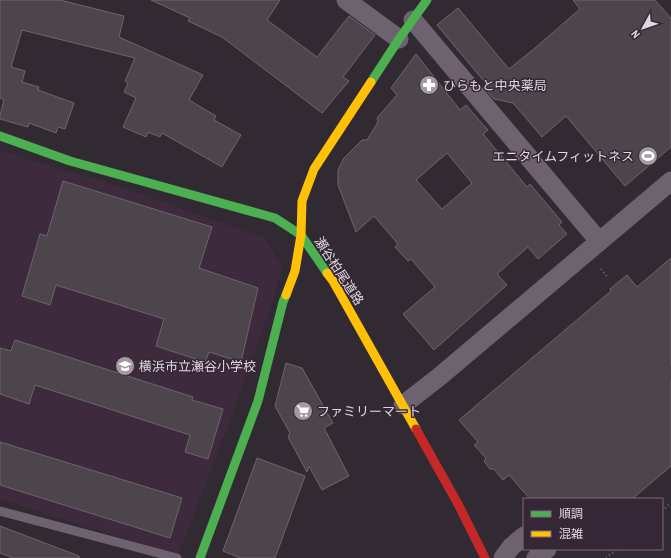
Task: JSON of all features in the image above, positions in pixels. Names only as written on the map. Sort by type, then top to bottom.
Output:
[{"type":"main road","points":[[200,558],[258,401],[283,302],[295,271],[300,235],[302,201],[314,169],[399,39],[427,0]]},
{"type":"main road","name":"瀬谷柏尾道路","points":[[0,136],[70,161],[275,218],[300,235],[333,281],[458,504],[485,558]]},
{"type":"street","points":[[346,0],[399,39]]},
{"type":"street","points":[[413,20],[599,241]]},
{"type":"street","points":[[403,405],[440,377],[671,181]]},
{"type":"street","points":[[503,558],[511,547],[523,537]]},
{"type":"street","points":[[536,558],[546,550]]},
{"type":"lane","points":[[0,511],[177,558]]},
{"type":"path","points":[[663,510],[671,503]]},
{"type":"path","points":[[606,558],[616,550]]},
{"type":"shaded area","name":"横浜市立瀬谷小学校","points":[[0,151],[115,185],[265,238],[282,268],[271,306],[228,426],[178,555],[0,499]]},
{"type":"building","points":[[0,0],[60,0],[124,16],[119,37],[203,75],[189,100],[216,116],[214,120],[241,135],[222,167],[162,133],[160,137],[148,132],[146,137],[123,127],[136,98],[124,92],[128,83],[125,81],[135,58],[22,30],[11,67],[25,71],[22,82],[39,87],[38,90],[74,103],[65,129],[58,127],[56,133],[29,123],[28,127],[0,119],[4,100],[0,98]]},
{"type":"building","points":[[151,0],[280,0],[267,20],[317,57],[349,16],[375,35],[343,77],[349,81],[322,113],[222,37],[188,21],[190,18]]},
{"type":"building","points":[[573,0],[655,0],[671,18],[671,147],[625,186],[566,116],[542,137],[513,103],[494,99],[485,89],[488,86],[437,25],[458,8],[509,69],[580,9]]},
{"type":"building","points":[[416,54],[460,110],[466,105],[488,130],[483,134],[527,187],[530,184],[562,222],[559,225],[567,234],[538,259],[528,247],[497,274],[507,285],[434,350],[403,314],[435,287],[411,259],[408,261],[395,247],[398,244],[374,216],[356,232],[338,185],[338,170],[344,158],[362,140],[367,140],[378,122],[377,118],[397,95],[391,88]],"holes":[[[447,153],[472,183],[442,209],[416,180]]]},
{"type":"building","points":[[63,181],[212,227],[199,268],[258,288],[241,362],[209,352],[205,362],[156,346],[164,319],[56,285],[50,305],[22,296],[40,234],[47,236]]},
{"type":"building","points":[[671,258],[671,466],[633,498],[529,498],[509,475],[503,480],[494,469],[490,469],[484,461],[486,458],[474,445],[478,442],[459,420],[611,291],[610,289],[627,275],[637,287]]},
{"type":"building","points":[[15,340],[193,397],[192,400],[223,409],[208,459],[185,452],[190,435],[35,385],[29,404],[0,394],[0,348],[11,351]]},
{"type":"building","points":[[286,363],[302,368],[333,423],[324,428],[349,476],[322,490],[309,466],[307,472],[288,437],[290,433],[275,406]]},
{"type":"building","points":[[0,442],[182,498],[170,538],[0,485]]},
{"type":"building","points":[[257,458],[305,476],[275,558],[240,558],[223,551]]},
{"type":"building","points":[[0,526],[79,556],[79,558],[13,558],[0,553]]},
{"type":"tunnel","points":[[566,498],[568,494],[566,488],[507,417],[505,411],[508,405],[605,322],[612,319],[623,323],[671,382]]},
{"type":"tunnel","points":[[606,498],[671,442]]},
{"type":"traffic: fast","points":[[371,82],[427,0]]},
{"type":"traffic: fast","points":[[0,136],[70,161],[275,218],[301,235],[327,273]]},
{"type":"traffic: fast","points":[[200,558],[258,401],[286,295]]},
{"type":"traffic: slow","points":[[286,295],[295,271],[301,235],[302,201],[314,169],[371,82]]},
{"type":"traffic: slow","points":[[327,273],[333,281],[416,429]]},
{"type":"traffic: jam","points":[[416,429],[458,504],[485,558]]},
{"type":"place","name":"ひらもと中央薬局","points":[[429,85]]},
{"type":"place","name":"エニタイムフィットネス","points":[[648,156]]},
{"type":"place","name":"横浜市立瀬谷小学校","points":[[125,366]]},
{"type":"place","name":"ファミリーマート","points":[[303,411]]}]
